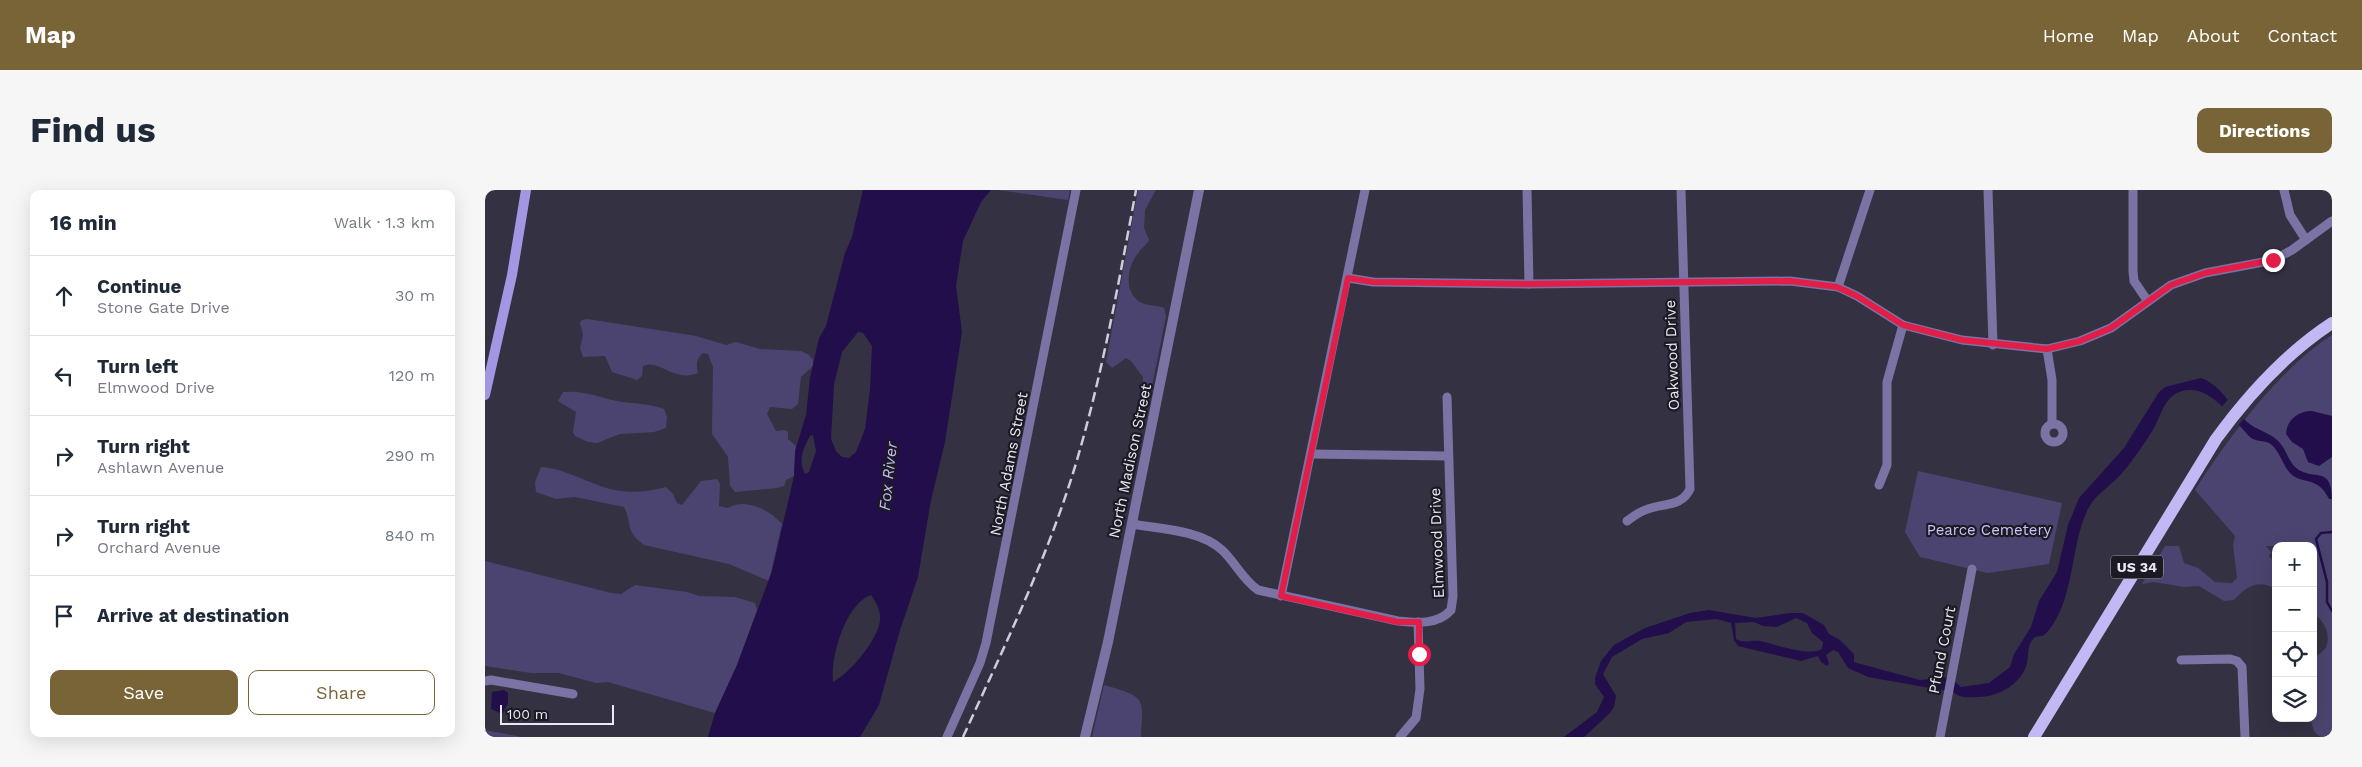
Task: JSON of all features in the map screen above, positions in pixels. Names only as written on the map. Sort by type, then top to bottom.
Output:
[{"type":"main road","points":[[485,395],[511,275],[525,190]]},
{"type":"main road","name":"US 34","points":[[2034,737],[2194,472],[2223,428],[2245,401],[2282,362],[2332,322]]},
{"type":"street","name":"North Adams Street","points":[[947,737],[987,643],[1076,190]]},
{"type":"street","name":"North Madison Street","points":[[1085,737],[1106,651],[1199,190]]},
{"type":"street","points":[[1281,596],[1365,190]]},
{"type":"street","points":[[1527,190],[1529,284]]},
{"type":"street","name":"Oakwood Drive","points":[[1627,521],[1647,509],[1679,501],[1684,498],[1690,489],[1681,190]]},
{"type":"street","points":[[1837,287],[1870,190]]},
{"type":"street","points":[[1988,190],[1993,344]]},
{"type":"street","points":[[2133,190],[2134,281],[2147,300]]},
{"type":"street","points":[[2283,190],[2290,215],[2306,240]]},
{"type":"street","points":[[1348,278],[1373,282],[1529,284],[1683,284],[1790,281],[1837,287],[1857,296],[1903,325],[1962,340],[2047,349],[2080,341],[2111,328],[2147,300],[2171,285],[2205,273],[2273,260],[2306,240],[2332,221]]},
{"type":"street","points":[[1879,484],[1887,465],[1887,382],[1903,325]]},
{"type":"street","points":[[2047,349],[2052,380],[2052,424]]},
{"type":"street","name":"Elmwood Drive","points":[[1132,524],[1196,536],[1213,543],[1223,551],[1251,585],[1258,590],[1398,622],[1419,622],[1439,619],[1446,616],[1453,604],[1447,456],[1447,397]]},
{"type":"street","points":[[1311,454],[1447,456]]},
{"type":"street","name":"Pfund Court","points":[[1940,737],[1972,569]]},
{"type":"street","points":[[1400,737],[1416,718],[1420,689],[1419,622]]},
{"type":"street","points":[[2181,660],[2230,659],[2237,661],[2242,667],[2245,737]]},
{"type":"street","points":[[485,681],[573,694]]},
{"type":"green space","points":[[998,190],[1070,190],[1068,200]]},
{"type":"green space","points":[[1138,190],[1156,190],[1145,210],[1144,228],[1149,240],[1140,250],[1132,264],[1129,285],[1135,298],[1140,302],[1164,308],[1166,316],[1148,406],[1143,403],[1143,377],[1131,361],[1126,358],[1112,368],[1106,362]]},
{"type":"green space","points":[[587,319],[696,336],[726,345],[736,342],[760,349],[801,351],[809,355],[813,360],[813,366],[801,377],[798,404],[792,409],[770,407],[767,414],[776,431],[784,430],[788,432],[788,439],[796,446],[794,476],[786,480],[784,486],[777,488],[735,492],[730,486],[728,457],[712,434],[713,367],[708,354],[703,353],[699,358],[697,365],[698,373],[682,375],[649,364],[643,366],[642,376],[637,380],[612,372],[605,356],[583,357],[580,348],[583,335],[580,323],[582,320]]},
{"type":"green space","points":[[2332,335],[2332,737],[2320,737],[2314,731],[2311,722],[2317,722],[2317,656],[2325,649],[2328,639],[2324,625],[2317,617],[2317,542],[2272,542],[2272,546],[2266,546],[2271,552],[2269,556],[2272,560],[2272,587],[2258,584],[2248,588],[2234,600],[2224,601],[2199,586],[2184,587],[2154,582],[2142,584],[2165,546],[2179,546],[2184,563],[2198,568],[2215,582],[2232,583],[2237,578],[2233,545],[2235,536],[2195,490],[2223,448],[2256,405],[2293,366]]},
{"type":"green space","points":[[563,392],[584,393],[664,409],[667,417],[666,428],[654,432],[620,434],[597,443],[588,442],[575,436],[573,432],[576,412],[558,401]]},
{"type":"green space","points":[[541,467],[561,471],[602,487],[620,491],[638,492],[666,487],[673,494],[677,503],[682,505],[701,481],[717,479],[720,484],[719,506],[728,508],[742,504],[757,507],[771,514],[782,524],[769,581],[729,564],[644,545],[631,531],[624,507],[575,497],[556,499],[536,492],[535,482]]},
{"type":"green space","name":"Pearce Cemetery","points":[[1918,471],[2062,503],[2049,564],[1988,573],[1920,557],[1905,532]]},
{"type":"green space","points":[[485,561],[611,593],[621,594],[635,585],[687,592],[699,596],[735,597],[755,603],[757,610],[737,665],[715,713],[608,682],[596,683],[559,673],[531,673],[485,666]]},
{"type":"green space","points":[[1104,685],[1127,692],[1139,700],[1142,713],[1141,737],[1092,737]]},
{"type":"green space","points":[[485,730],[517,736],[521,737],[485,737]]},
{"type":"water","name":"Fox River","points":[[863,190],[991,190],[981,202],[963,241],[956,286],[962,332],[945,442],[931,500],[918,577],[900,630],[879,705],[860,737],[708,737],[715,713],[737,665],[772,571],[794,476],[795,451],[806,415],[810,378],[819,338],[826,326],[845,253],[852,237]],"holes":[[[858,332],[863,333],[872,346],[870,389],[865,429],[856,452],[849,458],[842,457],[836,451],[831,439],[834,384],[842,352]],[[813,435],[816,451],[809,472],[805,474],[802,455],[810,436]],[[871,595],[875,601],[880,613],[878,628],[869,646],[855,664],[833,682],[834,659],[837,646],[847,619],[862,600]]]},
{"type":"water","points":[[2201,378],[2209,382],[2222,393],[2238,413],[2251,425],[2277,440],[2294,466],[2301,471],[2324,477],[2331,488],[2332,499],[2329,499],[2320,486],[2294,477],[2287,470],[2278,452],[2272,445],[2250,437],[2215,400],[2199,391],[2182,391],[2176,393],[2167,402],[2152,431],[2121,475],[2089,506],[2082,523],[2069,585],[2061,609],[2046,633],[2032,640],[2029,646],[2027,663],[2020,677],[2015,683],[2001,692],[1986,696],[1962,697],[1953,692],[1868,677],[1848,668],[1838,652],[1833,650],[1826,655],[1829,663],[1827,666],[1821,662],[1818,656],[1801,661],[1738,646],[1734,640],[1731,623],[1716,619],[1686,622],[1669,633],[1642,639],[1612,657],[1603,674],[1616,696],[1614,707],[1584,737],[1564,737],[1597,712],[1604,697],[1595,684],[1595,678],[1601,661],[1614,645],[1645,628],[1690,613],[1709,610],[1756,618],[1803,613],[1824,625],[1829,634],[1840,640],[1854,654],[1854,662],[1920,680],[1949,677],[1961,687],[1989,683],[2010,667],[2014,654],[2031,627],[2039,601],[2057,572],[2068,525],[2079,498],[2124,448],[2159,392],[2165,387]],"holes":[[[1796,618],[1807,623],[1812,633],[1823,642],[1822,649],[1809,652],[1800,651],[1760,641],[1745,642],[1736,639],[1735,623],[1754,622],[1763,626],[1777,627]]]},
{"type":"water","points":[[2312,411],[2332,416],[2332,457],[2319,466],[2308,462],[2303,449],[2292,442],[2286,434],[2291,420],[2298,414]]},
{"type":"water","points":[[504,690],[508,693],[508,704],[502,714],[491,709],[492,692]]},
{"type":"pier","points":[[2230,397],[2246,416],[2237,427],[2220,409]]},
{"type":"waterway","points":[[2332,532],[2321,533],[2316,539],[2327,582],[2327,602],[2332,611]]},
{"type":"railway","points":[[963,737],[1010,635],[1066,495],[1103,359],[1136,190]]},
{"type":"route","points":[[1419,654],[1419,622],[1398,622],[1281,596],[1348,278],[1373,282],[1529,284],[1683,284],[1790,281],[1821,283],[1837,287],[1857,296],[1903,325],[1962,340],[2047,349],[2080,341],[2111,328],[2147,300],[2171,285],[2205,273],[2273,260]]}]
